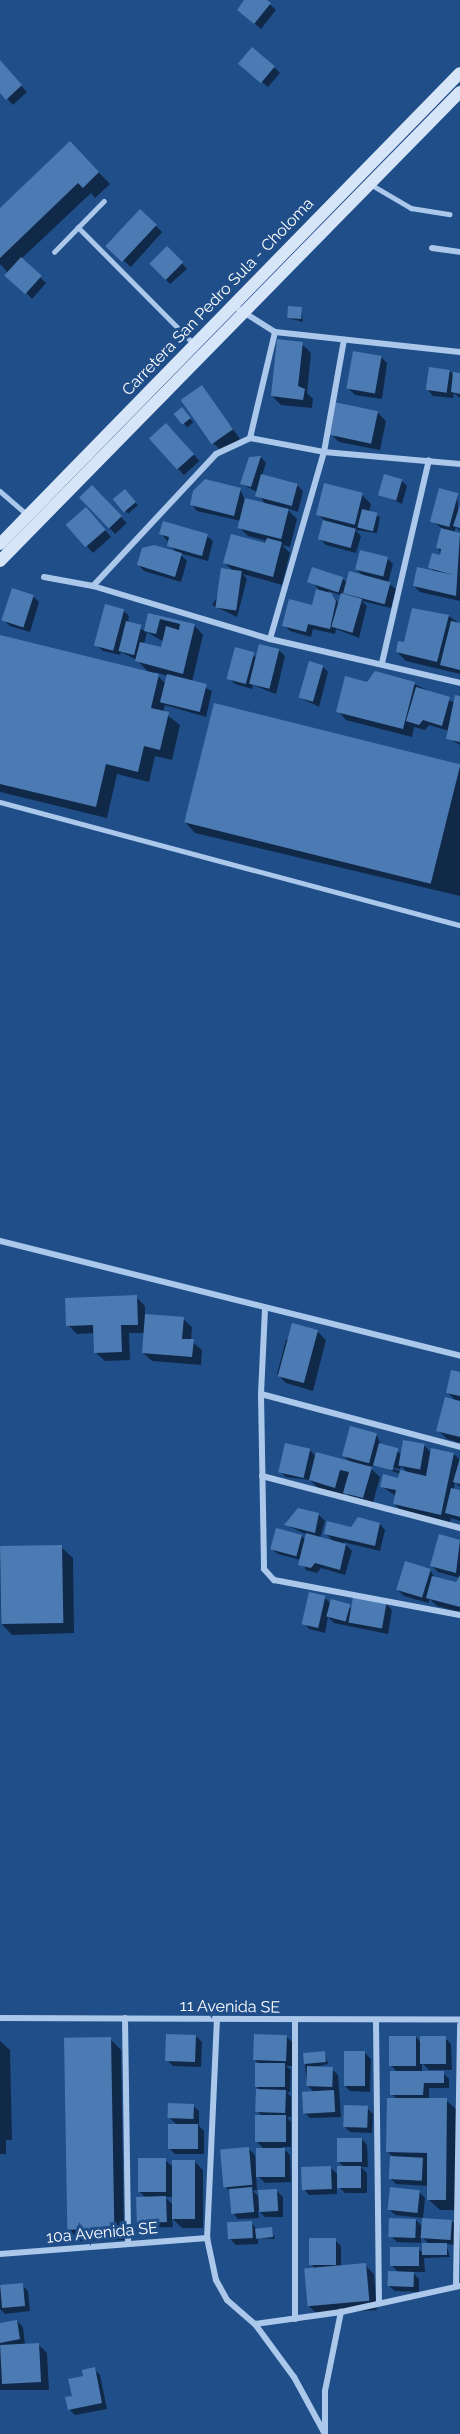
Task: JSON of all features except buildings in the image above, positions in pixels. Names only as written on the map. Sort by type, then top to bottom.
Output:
[{"type":"main road","name":"Carretera San Pedro Sula - Choloma","points":[[0,561],[33,519],[195,345],[239,309],[460,73]]},
{"type":"main road","name":"Carretera San Pedro Sula - Choloma","points":[[0,544],[33,519],[239,309],[460,92]]},
{"type":"street","points":[[432,249],[460,252]]},
{"type":"street","points":[[239,309],[275,332],[460,352]]},
{"type":"street","points":[[250,438],[275,332]]},
{"type":"street","points":[[270,639],[324,452],[344,340]]},
{"type":"street","points":[[93,586],[216,454],[250,438],[324,452],[460,464]]},
{"type":"street","points":[[382,663],[429,460]]},
{"type":"street","points":[[44,577],[93,586],[270,639],[382,663],[460,683]]},
{"type":"street","points":[[0,1241],[460,1356]]},
{"type":"street","points":[[265,1309],[261,1394],[264,1569],[274,1580],[460,1615]]},
{"type":"street","points":[[261,1394],[460,1447]]},
{"type":"street","points":[[262,1476],[460,1528]]},
{"type":"street","name":"11 Avenida SE","points":[[0,2018],[460,2020]]},
{"type":"street","points":[[126,2018],[128,2244]]},
{"type":"street","points":[[217,2019],[207,2238],[216,2280],[227,2300],[255,2324],[294,2377],[325,2434]]},
{"type":"street","points":[[376,2020],[379,2303]]},
{"type":"street","points":[[295,2021],[295,2319]]},
{"type":"street","points":[[255,2324],[341,2312],[458,2286],[460,2025]]},
{"type":"street","name":"10a Avenida SE","points":[[0,2254],[207,2238]]},
{"type":"street","points":[[325,2434],[325,2391],[341,2312]]},
{"type":"lane","points":[[368,183],[411,208],[450,214]]},
{"type":"lane","points":[[54,252],[104,201]]},
{"type":"lane","points":[[78,227],[195,345]]},
{"type":"lane","points":[[0,491],[33,519]]},
{"type":"lane","points":[[0,802],[460,925]]}]
